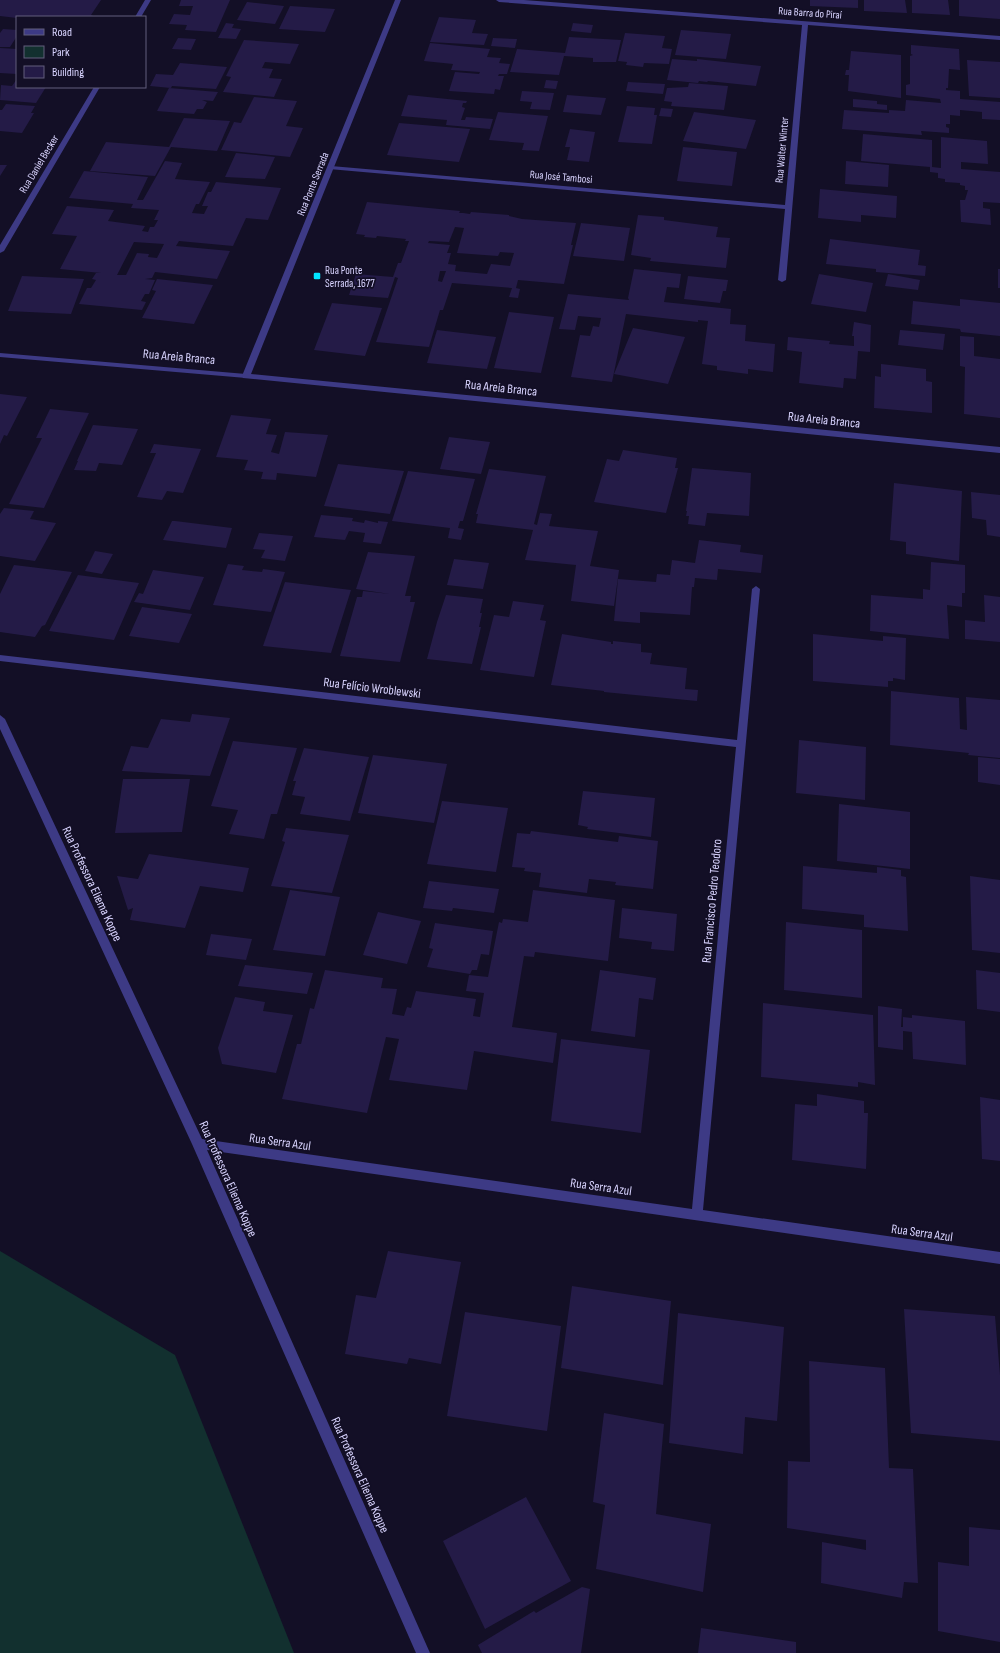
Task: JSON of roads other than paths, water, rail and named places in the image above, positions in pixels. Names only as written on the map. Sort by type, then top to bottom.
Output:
[{"type":"street","points":[[139,16],[148,0]]},
{"type":"street","name":"Rua Ponte Serrada","points":[[246,376],[332,168],[398,0]]},
{"type":"street","name":"Rua Barra do Piraí","points":[[499,0],[1000,38]]},
{"type":"street","name":"Rua Walter Winter","points":[[782,280],[805,23]]},
{"type":"street","name":"Rua Daniel Becker","points":[[0,251],[96,88]]},
{"type":"street","name":"Rua José Tambosi","points":[[332,168],[788,207]]},
{"type":"street","name":"Rua Areia Branca","points":[[0,355],[246,376],[1000,450]]},
{"type":"street","name":"Rua Francisco Pedro Teodoro","points":[[697,1215],[756,589]]},
{"type":"street","name":"Rua Felício Wroblewski","points":[[0,658],[741,744]]},
{"type":"street","name":"Rua Professora Eliema Koppe","points":[[0,719],[198,1144],[423,1653]]},
{"type":"street","name":"Rua Serra Azul","points":[[198,1144],[1000,1258]]},
{"type":"place","name":"Rua Ponte Serrada, 1677","points":[[317,276]]}]
